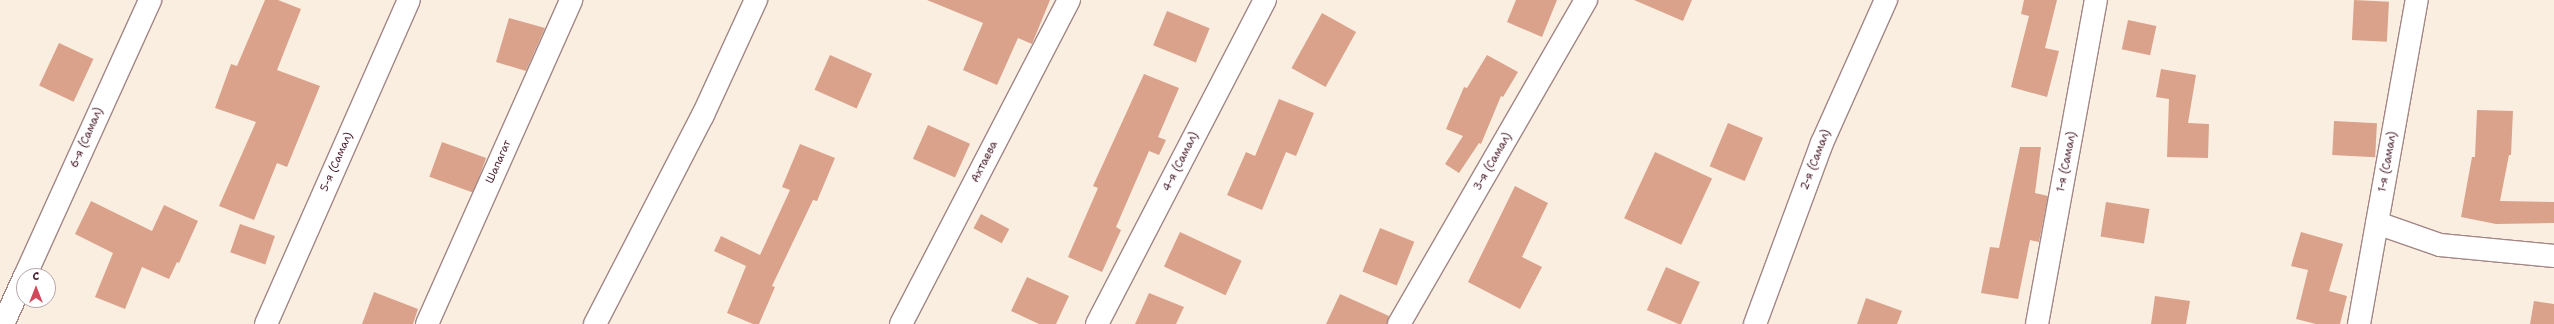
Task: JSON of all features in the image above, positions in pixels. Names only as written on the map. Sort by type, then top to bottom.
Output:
[{"type":"street","name":"6-я (Самал)","points":[[28,268],[150,0]]},
{"type":"street","name":"5-я (Самал)","points":[[266,324],[409,0]]},
{"type":"street","name":"Шапагат","points":[[427,324],[571,0]]},
{"type":"street","points":[[595,324],[703,115],[756,0]]},
{"type":"street","name":"Ахтаева","points":[[901,324],[1069,0]]},
{"type":"street","name":"4-я (Самал)","points":[[1097,324],[1265,0]]},
{"type":"street","name":"3-я (Самал)","points":[[1400,324],[1586,0]]},
{"type":"street","name":"2-я (Самал)","points":[[1755,324],[1822,144],[1886,0]]},
{"type":"street","name":"1-я (Самал)","points":[[2037,324],[2096,0]]},
{"type":"street","name":"1-я (Самал)","points":[[2359,324],[2416,0]]},
{"type":"street","points":[[2377,223],[2440,245],[2554,256]]},
{"type":"street","name":"6-я (Самал)","points":[[3,324],[16,295]]},
{"type":"building","points":[[265,0],[278,0],[301,9],[277,70],[320,86],[287,167],[277,163],[254,220],[219,206],[256,122],[215,108],[231,64],[237,66]]},
{"type":"building","points":[[927,0],[1050,0],[1032,44],[1018,38],[997,85],[963,70],[983,23]]},
{"type":"building","points":[[1516,0],[1557,0],[1542,37],[1507,22]]},
{"type":"building","points":[[1634,0],[1692,0],[1683,21]]},
{"type":"building","points":[[2024,0],[2057,0],[2045,48],[2059,51],[2047,97],[2011,87],[2029,16],[2021,14]]},
{"type":"building","points":[[2354,0],[2389,2],[2387,42],[2352,40]]},
{"type":"building","points":[[1167,11],[1210,28],[1196,63],[1153,45]]},
{"type":"building","points":[[1322,13],[1356,32],[1326,87],[1291,68]]},
{"type":"building","points":[[509,18],[545,28],[526,71],[496,62]]},
{"type":"building","points":[[2128,20],[2156,26],[2150,55],[2122,49]]},
{"type":"building","points":[[59,43],[93,59],[74,102],[39,86]]},
{"type":"building","points":[[830,55],[872,74],[857,108],[815,90]]},
{"type":"building","points":[[1487,55],[1518,72],[1503,97],[1501,96],[1481,144],[1479,143],[1459,173],[1445,164],[1463,136],[1446,129],[1464,87],[1467,88]]},
{"type":"building","points":[[2161,69],[2196,75],[2188,123],[2209,124],[2208,158],[2167,157],[2169,99],[2156,97]]},
{"type":"building","points":[[1144,74],[1179,88],[1158,137],[1166,140],[1159,155],[1149,151],[1116,227],[1121,230],[1102,272],[1068,257],[1098,188],[1093,186]]},
{"type":"building","points":[[1279,99],[1314,113],[1296,156],[1286,152],[1262,210],[1227,195],[1246,152],[1255,156]]},
{"type":"building","points":[[2477,110],[2513,111],[2511,155],[2509,155],[2500,201],[2554,202],[2554,223],[2496,224],[2461,217],[2472,157],[2475,157]]},
{"type":"building","points":[[2334,121],[2377,123],[2375,157],[2332,155]]},
{"type":"building","points":[[1728,123],[1763,138],[1745,181],[1710,166]]},
{"type":"building","points":[[928,125],[970,144],[955,178],[913,159]]},
{"type":"building","points":[[442,142],[486,158],[474,193],[429,177]]},
{"type":"building","points":[[800,144],[835,158],[817,201],[813,200],[772,286],[775,287],[759,324],[753,324],[727,313],[746,266],[714,251],[721,236],[760,255],[790,190],[782,187]]},
{"type":"building","points":[[2020,147],[2041,147],[2035,193],[2048,196],[2039,242],[2030,240],[2018,299],[1981,293],[1990,247],[1999,248]]},
{"type":"building","points":[[1655,152],[1712,179],[1681,245],[1624,218]]},
{"type":"building","points":[[1515,186],[1548,203],[1522,257],[1542,267],[1520,309],[1468,282]]},
{"type":"building","points":[[91,201],[152,231],[164,205],[198,221],[179,263],[177,262],[169,279],[142,267],[125,309],[95,297],[113,253],[75,234]]},
{"type":"building","points":[[2106,202],[2149,209],[2144,243],[2101,237]]},
{"type":"building","points":[[981,214],[1009,229],[1002,243],[973,228]]},
{"type":"building","points":[[240,224],[275,236],[265,264],[230,252]]},
{"type":"building","points":[[1380,228],[1414,242],[1397,285],[1362,272]]},
{"type":"building","points":[[1180,232],[1242,261],[1226,295],[1164,266]]},
{"type":"building","points":[[2301,232],[2343,244],[2329,291],[2347,296],[2340,324],[2316,324],[2296,319],[2308,270],[2291,266]]},
{"type":"building","points":[[1666,267],[1700,282],[1681,324],[1647,310]]},
{"type":"building","points":[[1027,277],[1069,296],[1056,324],[1039,324],[1011,311]]},
{"type":"building","points":[[374,292],[418,309],[413,324],[362,324]]},
{"type":"building","points":[[1149,293],[1184,307],[1176,324],[1135,324]]},
{"type":"building","points":[[1340,294],[1389,316],[1387,324],[1326,324]]},
{"type":"building","points":[[2155,296],[2190,301],[2186,324],[2151,324]]},
{"type":"building","points":[[1866,298],[1902,311],[1897,324],[1857,324]]},
{"type":"building","points":[[2534,301],[2554,304],[2554,324],[2530,324]]}]
